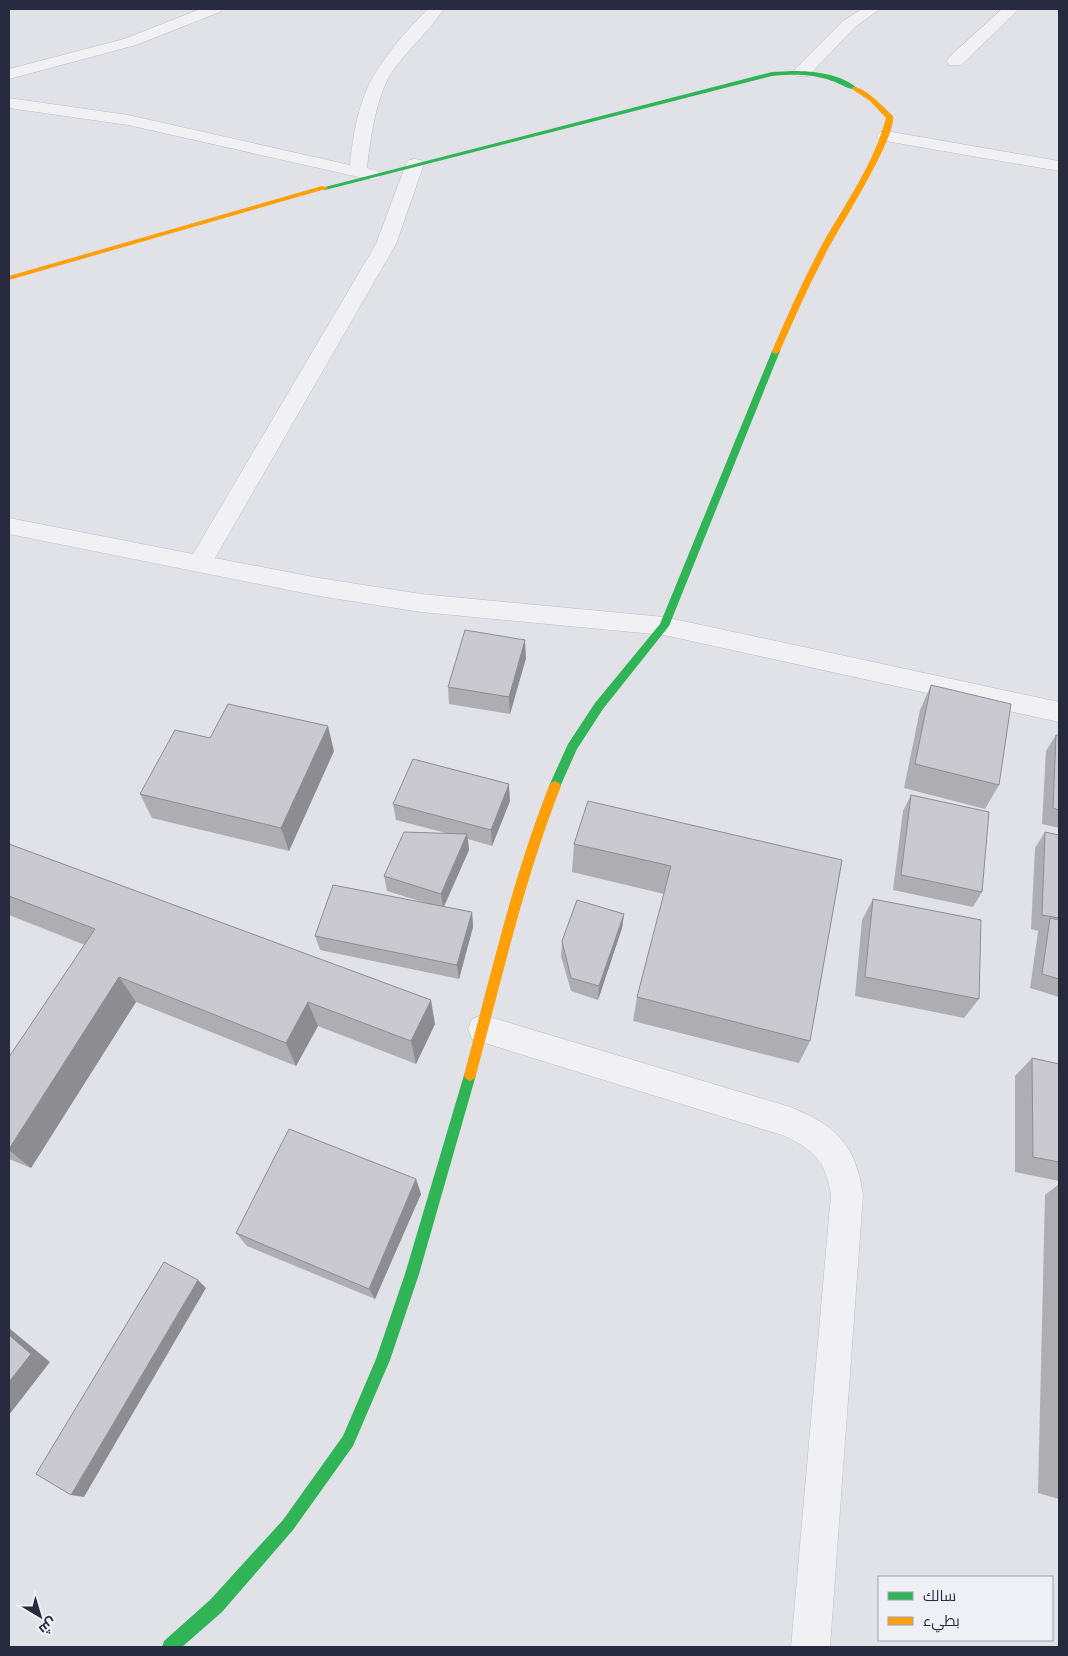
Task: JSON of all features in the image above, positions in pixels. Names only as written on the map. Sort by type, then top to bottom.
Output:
[{"type":"street","points":[[9,74],[130,42],[214,9]]},
{"type":"street","points":[[365,173],[363,131],[370,106],[383,73],[412,35],[436,9]]},
{"type":"street","points":[[802,72],[849,24],[872,9]]},
{"type":"street","points":[[955,61],[1011,9]]},
{"type":"street","points":[[9,278],[365,173],[415,164],[772,74],[802,72],[830,77],[855,88],[878,103],[890,118],[886,136],[792,313],[664,626],[598,706],[572,747],[545,810],[511,919],[483,1029],[412,1274],[383,1360],[348,1441],[288,1525],[216,1606],[170,1647]]},
{"type":"street","points":[[9,103],[128,120],[365,173]]},
{"type":"street","points":[[886,136],[1059,166]]},
{"type":"street","points":[[199,564],[382,252],[394,226],[415,164]]},
{"type":"street","points":[[9,526],[319,588],[421,603],[664,626],[1059,712]]},
{"type":"street","points":[[483,1029],[790,1122],[812,1132],[834,1152],[845,1173],[847,1195],[811,1647]]},
{"type":"building","points":[[465,630],[525,640],[509,697],[448,687]]},
{"type":"building","points":[[931,685],[1011,704],[999,785],[915,764]]},
{"type":"building","points":[[228,704],[328,726],[281,828],[140,794],[175,730],[210,738]]},
{"type":"building","points":[[1056,735],[1059,735],[1059,810],[1053,808]]},
{"type":"building","points":[[413,759],[509,784],[491,830],[393,804]]},
{"type":"building","points":[[911,795],[989,812],[982,892],[901,875]]},
{"type":"building","points":[[588,801],[842,860],[810,1041],[637,997],[671,866],[574,844]]},
{"type":"building","points":[[404,832],[467,834],[441,894],[384,876]]},
{"type":"building","points":[[1045,832],[1059,835],[1059,918],[1042,915]]},
{"type":"building","points":[[9,844],[431,1000],[411,1041],[308,1002],[286,1043],[119,977],[9,1149],[9,1057],[95,929],[9,896]]},
{"type":"building","points":[[333,885],[472,912],[457,965],[315,936]]},
{"type":"building","points":[[873,899],[981,920],[979,999],[865,977]]},
{"type":"building","points":[[577,900],[624,914],[599,986],[571,978],[562,941]]},
{"type":"building","points":[[1050,918],[1059,920],[1059,979],[1042,974]]},
{"type":"building","points":[[1032,1058],[1059,1064],[1059,1162],[1033,1157]]},
{"type":"building","points":[[289,1129],[416,1179],[369,1289],[236,1233]]},
{"type":"building","points":[[164,1262],[198,1280],[71,1495],[36,1474]]},
{"type":"building","points":[[9,1335],[31,1354],[9,1382]]},
{"type":"traffic: fast","points":[[325,188],[772,74],[814,74],[834,79],[854,88]]},
{"type":"traffic: fast","points":[[555,786],[572,747],[599,706],[664,626],[776,351]]},
{"type":"traffic: fast","points":[[170,1647],[216,1606],[288,1525],[348,1441],[383,1360],[412,1274],[470,1075]]},
{"type":"traffic: slow","points":[[776,351],[812,273],[874,161],[886,133],[890,118],[872,100],[854,88]]},
{"type":"traffic: slow","points":[[9,278],[325,188]]},
{"type":"traffic: slow","points":[[470,1075],[518,893],[541,821],[555,786]]}]
